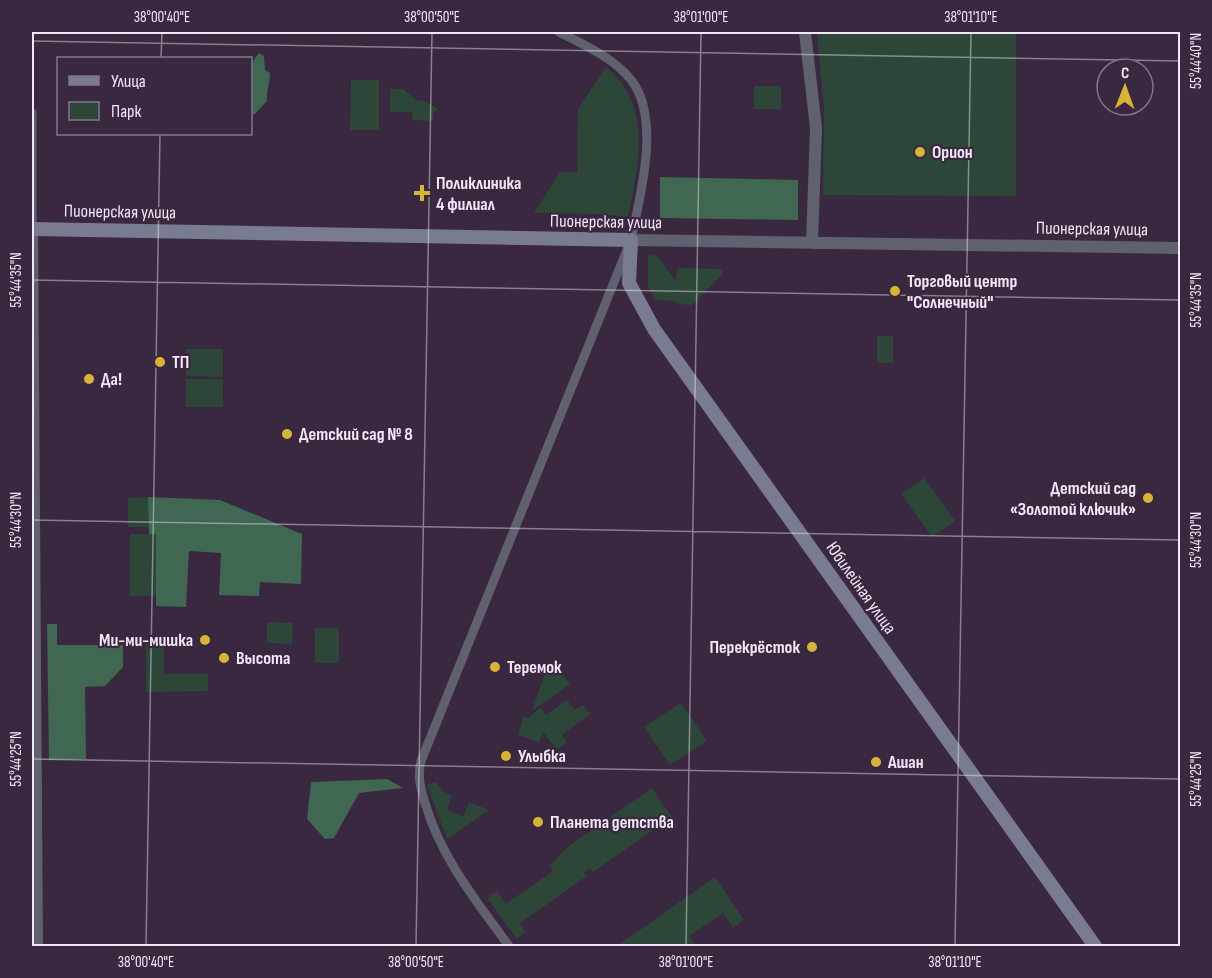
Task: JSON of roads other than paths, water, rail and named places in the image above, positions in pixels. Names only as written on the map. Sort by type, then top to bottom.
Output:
[{"type":"main road","name":"Пионерская улица","points":[[32,229],[631,240]]},
{"type":"main road","points":[[629,284],[631,240]]},
{"type":"main road","name":"Юбилейная улица","points":[[629,284],[654,329],[1095,946]]},
{"type":"street","points":[[509,946],[442,848],[420,786],[419,769],[631,240],[642,188],[646,155],[646,126],[642,101],[632,81],[608,58],[559,32]]},
{"type":"street","points":[[806,32],[816,128],[812,243]]},
{"type":"street","points":[[32,113],[37,946]]},
{"type":"street","name":"Пионерская улица","points":[[631,240],[1180,248]]},
{"type":"street","points":[[614,283],[629,284]]},
{"type":"place","name":"Орион","points":[[920,152]]},
{"type":"place","name":"Поликлиника 4 филиал","points":[[422,193]]},
{"type":"place","name":"Торговый центр \"Солнечный\"","points":[[895,291]]},
{"type":"place","name":"ТП","points":[[160,362]]},
{"type":"place","name":"Да!","points":[[89,379]]},
{"type":"place","name":"Детский сад № 8","points":[[287,434]]},
{"type":"place","name":"Детский сад «Золотой ключик»","points":[[1148,498]]},
{"type":"place","name":"Ми-ми-мишка","points":[[205,640]]},
{"type":"place","name":"Перекрёсток","points":[[812,647]]},
{"type":"place","name":"Высота","points":[[224,658]]},
{"type":"place","name":"Теремок","points":[[495,667]]},
{"type":"place","name":"Улыбка","points":[[506,756]]},
{"type":"place","name":"Ашан","points":[[876,762]]},
{"type":"place","name":"Планета детства","points":[[538,822]]}]
